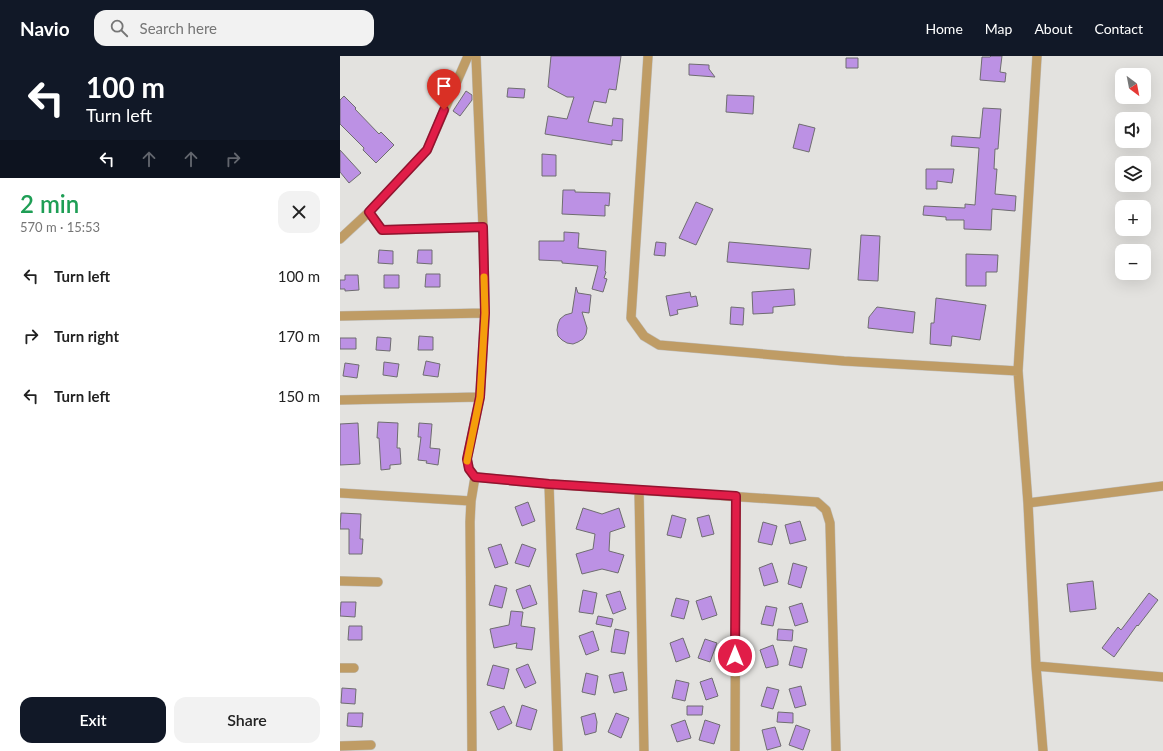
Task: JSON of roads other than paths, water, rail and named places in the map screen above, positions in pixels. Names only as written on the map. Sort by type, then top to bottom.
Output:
[{"type":"street","points":[[340,239],[369,212],[427,150],[468,56]]},
{"type":"street","points":[[472,751],[470,530],[471,501],[475,477],[469,469],[467,459],[480,397],[485,313],[476,56]]},
{"type":"street","points":[[648,56],[631,318],[644,336],[660,345],[844,361],[1018,371]]},
{"type":"street","points":[[1037,56],[1018,371],[1028,503],[1036,666],[1043,751]]},
{"type":"street","points":[[369,212],[382,230],[483,227]]},
{"type":"street","points":[[340,316],[485,313]]},
{"type":"street","points":[[340,400],[480,397]]},
{"type":"street","points":[[475,477],[549,484],[817,502],[826,510],[830,523],[836,751]]},
{"type":"street","points":[[549,484],[558,751]]},
{"type":"street","points":[[1028,503],[1163,486]]},
{"type":"street","points":[[638,490],[644,751]]},
{"type":"street","points":[[340,494],[471,501]]},
{"type":"street","points":[[735,751],[736,496]]},
{"type":"street","points":[[340,581],[378,582]]},
{"type":"street","points":[[1036,666],[1163,677]]},
{"type":"street","points":[[340,668],[354,668]]},
{"type":"street","points":[[340,746],[370,745]]}]
